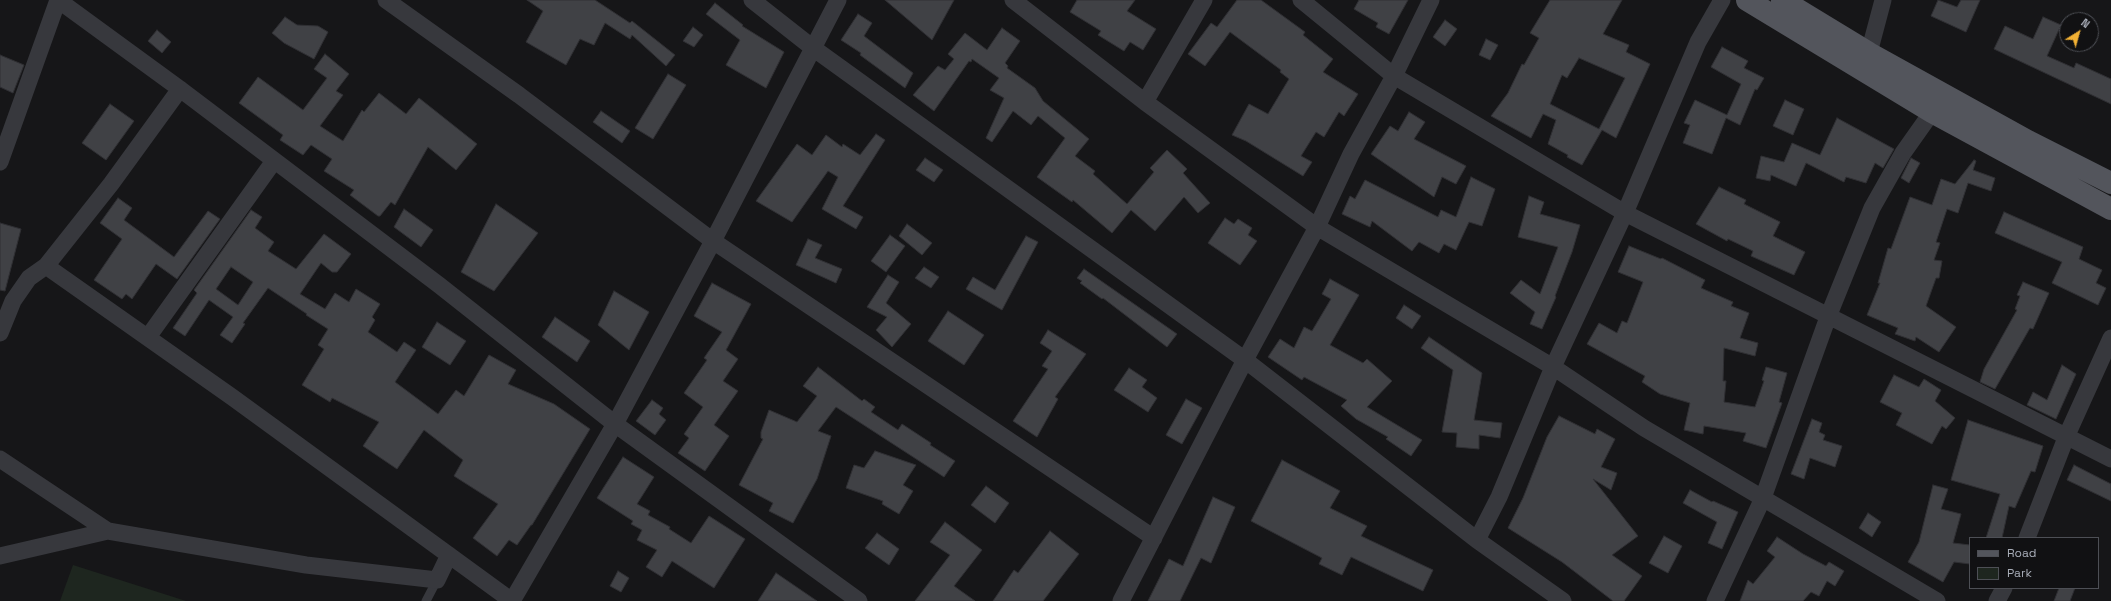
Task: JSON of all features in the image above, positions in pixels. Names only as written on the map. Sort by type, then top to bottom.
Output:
[{"type":"main road","points":[[1746,0],[1866,62],[2111,183]]},
{"type":"main road","points":[[1782,0],[1932,112],[2111,208]]},
{"type":"street","points":[[0,162],[58,0],[180,89],[439,285],[616,424],[858,601]]},
{"type":"street","points":[[386,0],[519,95],[713,241],[1154,538]]},
{"type":"street","points":[[752,0],[813,48],[1245,360],[1477,540],[1563,601]]},
{"type":"street","points":[[46,266],[148,337],[512,601],[616,424],[838,0]]},
{"type":"street","points":[[1013,0],[1144,102],[1317,227],[1553,367],[1644,428],[1937,601]]},
{"type":"street","points":[[1144,102],[1204,0]]},
{"type":"street","points":[[1301,0],[1394,76],[1625,213],[2111,459]]},
{"type":"street","points":[[1121,601],[1245,360],[1317,227],[1351,154],[1394,76],[1431,0]]},
{"type":"street","points":[[1477,540],[1499,497],[1553,367],[1625,213],[1698,42],[1722,0]]},
{"type":"street","points":[[1866,62],[1883,0]]},
{"type":"street","points":[[0,332],[13,301],[29,278],[46,266],[110,184],[180,89]]},
{"type":"street","points":[[1715,601],[1763,498],[1828,317],[1872,208],[1903,153],[1932,112]]},
{"type":"street","points":[[148,337],[274,160]]},
{"type":"street","points":[[2027,537],[2067,436],[2111,338]]},
{"type":"street","points":[[0,459],[108,531]]},
{"type":"street","points":[[0,556],[108,531],[306,565],[437,580],[450,555]]},
{"type":"street","points":[[1998,601],[2004,589]]},
{"type":"lane","points":[[426,601],[437,580]]},
{"type":"green space","points":[[73,565],[186,601],[60,601]]},
{"type":"building","points":[[527,0],[595,0],[630,23],[632,21],[675,55],[666,66],[632,35],[630,39],[605,23],[594,45],[580,39],[566,65],[526,42],[543,11]]},
{"type":"building","points":[[885,0],[954,0],[932,40]]},
{"type":"building","points":[[1077,0],[1135,0],[1127,11],[1156,29],[1143,50],[1130,42],[1124,51],[1098,35],[1101,31],[1070,12]]},
{"type":"building","points":[[1237,0],[1261,0],[1305,32],[1303,35],[1333,59],[1323,72],[1358,94],[1344,116],[1339,112],[1324,137],[1316,132],[1301,156],[1312,162],[1303,176],[1246,141],[1232,135],[1249,104],[1268,114],[1289,79],[1280,72],[1281,70],[1230,32],[1205,66],[1188,54],[1211,23],[1217,27]]},
{"type":"building","points":[[1359,0],[1408,0],[1389,34],[1376,27],[1378,23],[1354,9]]},
{"type":"building","points":[[1550,0],[1622,0],[1603,34],[1629,45],[1626,52],[1650,64],[1616,138],[1602,130],[1582,165],[1548,144],[1556,120],[1543,114],[1531,138],[1491,116],[1508,93],[1522,64],[1524,65],[1539,38],[1530,33]],"holes":[[[1579,58],[1625,78],[1599,129],[1550,104],[1562,75],[1567,78]]]},
{"type":"building","points":[[1938,0],[1957,7],[1961,0],[1980,0],[1966,32],[1931,16]]},
{"type":"building","points":[[715,3],[743,25],[742,26],[784,52],[766,88],[726,65],[740,40],[706,14]]},
{"type":"building","points":[[858,14],[872,23],[864,36],[913,73],[905,88],[860,55],[861,53],[841,40]]},
{"type":"building","points":[[285,17],[297,25],[318,26],[328,32],[314,59],[284,43],[272,33]]},
{"type":"building","points":[[2043,17],[2059,24],[2059,29],[2047,56],[2074,68],[2076,63],[2111,79],[2111,104],[1994,49],[2005,26],[2033,39]]},
{"type":"building","points":[[1445,20],[1457,29],[1445,46],[1433,37]]},
{"type":"building","points":[[693,27],[703,35],[694,47],[683,41]]},
{"type":"building","points":[[1002,28],[1020,41],[1005,63],[1008,66],[1007,68],[1035,88],[1043,101],[1089,139],[1075,156],[1095,171],[1093,174],[1127,204],[1154,172],[1150,168],[1167,150],[1187,169],[1183,173],[1210,203],[1198,213],[1184,197],[1155,231],[1131,210],[1112,233],[1073,200],[1072,202],[1037,177],[1065,138],[1038,116],[1031,125],[1013,111],[992,142],[986,138],[1004,98],[990,90],[999,78],[972,59],[971,62],[969,61],[934,111],[913,95],[938,66],[945,70],[954,59],[948,54],[965,33],[987,50]]},
{"type":"building","points":[[157,30],[171,42],[162,53],[148,41]]},
{"type":"building","points":[[1486,39],[1498,45],[1490,60],[1479,55]]},
{"type":"building","points":[[1722,47],[1748,61],[1744,68],[1764,78],[1757,90],[1755,89],[1740,125],[1726,118],[1712,154],[1683,143],[1690,125],[1684,123],[1695,100],[1727,115],[1741,84],[1711,67]]},
{"type":"building","points":[[325,54],[349,74],[336,91],[343,95],[320,126],[343,141],[362,110],[364,112],[379,93],[406,114],[419,98],[477,144],[456,170],[428,147],[395,205],[391,202],[380,216],[378,216],[350,195],[354,190],[324,171],[332,159],[311,145],[303,155],[280,140],[283,135],[239,103],[258,77],[303,110],[327,78],[314,69]]},
{"type":"building","points":[[0,55],[24,65],[13,93],[0,87]]},
{"type":"building","points":[[668,74],[686,85],[653,139],[635,128]]},
{"type":"building","points":[[1785,100],[1804,109],[1793,135],[1773,126]]},
{"type":"building","points":[[110,104],[134,121],[106,160],[82,143]]},
{"type":"building","points":[[601,111],[630,131],[622,143],[593,122]]},
{"type":"building","points":[[1409,112],[1425,122],[1414,139],[1466,166],[1456,184],[1442,177],[1434,197],[1371,154],[1390,126],[1398,131]]},
{"type":"building","points":[[1837,118],[1894,149],[1883,168],[1875,163],[1866,183],[1846,177],[1844,182],[1806,163],[1796,186],[1771,175],[1770,181],[1756,178],[1761,156],[1784,162],[1792,143],[1820,155]]},
{"type":"building","points":[[876,134],[885,140],[843,206],[863,217],[856,229],[822,209],[838,177],[828,171],[792,222],[756,201],[797,144],[812,155],[826,135],[842,147],[843,144],[860,155]]},
{"type":"building","points":[[925,158],[943,170],[934,182],[916,170]]},
{"type":"building","points":[[1911,158],[1920,163],[1909,183],[1901,178]]},
{"type":"building","points":[[1974,160],[1976,161],[1973,170],[1995,178],[1991,191],[1968,183],[1958,213],[1947,209],[1936,242],[1940,243],[1934,260],[1942,261],[1939,278],[1936,278],[1926,306],[1956,327],[1939,352],[1916,337],[1915,341],[1895,334],[1898,328],[1867,315],[1880,283],[1878,283],[1888,248],[1891,249],[1910,197],[1932,205],[1941,179],[1955,184]]},
{"type":"building","points":[[1471,177],[1495,189],[1482,226],[1469,222],[1456,250],[1444,244],[1439,253],[1419,242],[1412,251],[1372,221],[1370,227],[1342,214],[1350,196],[1355,199],[1365,180],[1438,217],[1441,210],[1456,217]]},
{"type":"building","points":[[1719,187],[1746,200],[1744,204],[1780,222],[1773,236],[1805,252],[1794,275],[1751,256],[1753,251],[1728,239],[1727,241],[1696,224]]},
{"type":"building","points":[[1529,196],[1544,202],[1540,214],[1580,225],[1572,252],[1555,296],[1556,297],[1542,329],[1530,324],[1535,312],[1510,293],[1521,280],[1540,294],[1558,247],[1518,237]]},
{"type":"building","points":[[118,198],[132,208],[124,220],[174,257],[208,211],[220,219],[177,279],[156,264],[132,299],[126,294],[122,299],[94,280],[122,239],[100,223]]},
{"type":"building","points":[[496,204],[538,233],[494,291],[461,272]]},
{"type":"building","points":[[404,209],[433,230],[421,247],[394,227]]},
{"type":"building","points":[[251,210],[262,217],[255,228],[274,242],[268,251],[296,269],[324,234],[351,254],[337,272],[332,272],[321,263],[300,294],[325,309],[335,293],[349,302],[356,289],[380,304],[372,317],[375,320],[368,332],[397,352],[404,342],[416,350],[395,382],[438,414],[456,390],[464,396],[489,355],[516,370],[508,384],[554,404],[590,429],[532,525],[517,545],[509,540],[497,556],[473,538],[498,504],[454,476],[463,460],[424,430],[397,469],[363,446],[379,422],[332,398],[330,402],[302,385],[324,349],[318,345],[328,329],[268,288],[243,323],[245,324],[232,343],[220,335],[233,317],[209,300],[185,336],[173,328],[197,293],[194,290]],"holes":[[[231,267],[253,282],[238,305],[216,289]]]},
{"type":"building","points":[[2004,212],[2083,247],[2079,259],[2102,270],[2096,283],[2106,288],[2098,305],[2052,283],[2062,262],[1995,233]]},
{"type":"building","points":[[1225,218],[1234,224],[1238,219],[1252,228],[1248,235],[1257,241],[1240,265],[1208,243]]},
{"type":"building","points":[[0,223],[21,229],[5,291],[0,290]]},
{"type":"building","points":[[907,224],[932,243],[922,255],[899,236]]},
{"type":"building","points":[[890,235],[905,246],[886,272],[871,261]]},
{"type":"building","points":[[1026,236],[1038,242],[1002,310],[966,289],[973,277],[995,290]]},
{"type":"building","points":[[808,239],[822,245],[815,258],[842,269],[836,283],[796,265]]},
{"type":"building","points":[[1629,246],[1661,259],[1662,258],[1705,280],[1701,288],[1733,302],[1731,306],[1749,313],[1740,338],[1758,343],[1755,356],[1724,348],[1723,381],[1726,381],[1724,402],[1755,407],[1764,381],[1762,380],[1766,367],[1787,373],[1779,402],[1782,403],[1766,448],[1743,441],[1746,433],[1704,426],[1703,434],[1684,430],[1690,403],[1660,394],[1642,382],[1645,376],[1587,344],[1599,323],[1617,333],[1622,321],[1627,323],[1643,282],[1618,272]]},
{"type":"building","points":[[924,267],[939,277],[931,288],[915,278]]},
{"type":"building","points":[[1084,269],[1177,334],[1167,347],[1103,298],[1102,299],[1080,283],[1082,281],[1077,278]]},
{"type":"building","points":[[888,275],[899,282],[886,303],[911,324],[892,347],[876,330],[887,317],[867,307]]},
{"type":"building","points":[[1330,279],[1359,295],[1330,345],[1363,363],[1367,359],[1392,381],[1367,407],[1422,440],[1411,456],[1386,439],[1388,437],[1356,419],[1341,406],[1347,400],[1304,377],[1302,380],[1268,357],[1280,339],[1294,348],[1304,327],[1312,331],[1331,299],[1322,294]]},
{"type":"building","points":[[2023,282],[2049,293],[2033,329],[2030,328],[1995,389],[1980,382],[1984,369],[2017,310],[2015,309],[2020,296],[2017,295]]},
{"type":"building","points":[[712,283],[751,304],[726,350],[738,359],[723,381],[738,391],[714,425],[729,436],[705,471],[678,453],[689,438],[684,434],[703,407],[684,393],[707,360],[704,358],[722,332],[694,316]]},
{"type":"building","points":[[614,291],[649,312],[629,350],[598,325]]},
{"type":"building","points":[[1404,305],[1421,316],[1412,329],[1396,318]]},
{"type":"building","points":[[948,311],[984,335],[964,365],[928,341]]},
{"type":"building","points":[[555,317],[590,341],[577,362],[542,337]]},
{"type":"building","points":[[437,322],[466,341],[450,365],[422,347]]},
{"type":"building","points":[[1048,330],[1086,354],[1055,397],[1058,399],[1037,437],[1013,421],[1048,369],[1042,366],[1052,351],[1040,343]]},
{"type":"building","points":[[1429,337],[1482,373],[1474,420],[1502,423],[1500,438],[1479,435],[1479,449],[1456,447],[1457,433],[1442,432],[1453,370],[1421,348]]},
{"type":"building","points":[[2062,365],[2076,374],[2056,419],[2027,405],[2033,392],[2047,400]]},
{"type":"building","points":[[818,367],[862,401],[864,399],[875,407],[871,412],[898,430],[902,424],[955,461],[944,477],[836,407],[818,431],[831,436],[817,479],[793,523],[769,511],[773,503],[739,485],[763,439],[761,438],[761,432],[769,410],[797,422],[817,396],[803,386]]},
{"type":"building","points":[[1129,368],[1147,380],[1142,387],[1157,398],[1148,412],[1114,390]]},
{"type":"building","points":[[1894,375],[1919,387],[1924,379],[1941,390],[1935,401],[1955,418],[1946,429],[1942,426],[1932,444],[1896,425],[1902,413],[1880,402]]},
{"type":"building","points":[[1186,399],[1202,408],[1182,444],[1166,435]]},
{"type":"building","points":[[652,400],[663,408],[659,414],[666,420],[655,435],[636,421]]},
{"type":"building","points":[[1559,416],[1595,434],[1597,429],[1615,439],[1601,467],[1617,473],[1611,490],[1593,479],[1638,536],[1612,555],[1642,576],[1624,601],[1613,601],[1562,562],[1508,528],[1523,498],[1547,437]]},
{"type":"building","points":[[1812,419],[1822,423],[1819,432],[1825,435],[1823,440],[1842,446],[1835,467],[1810,458],[1804,479],[1791,474]]},
{"type":"building","points":[[1968,420],[2043,446],[2035,472],[2031,471],[2015,508],[2009,506],[2002,537],[1986,537],[2000,494],[1951,480]]},
{"type":"building","points":[[875,451],[916,465],[903,485],[913,491],[899,514],[882,504],[883,501],[846,488],[854,465],[864,468]]},
{"type":"building","points":[[623,457],[654,477],[637,504],[650,511],[648,515],[670,527],[669,529],[691,543],[709,516],[745,539],[714,588],[672,561],[662,577],[646,567],[657,550],[637,540],[642,530],[631,524],[633,521],[597,498]]},
{"type":"building","points":[[1282,460],[1340,491],[1330,508],[1367,526],[1361,536],[1433,570],[1423,591],[1351,557],[1342,575],[1319,564],[1322,558],[1251,521]]},
{"type":"building","points":[[2074,465],[2111,484],[2111,501],[2067,480]]},
{"type":"building","points":[[1933,485],[1948,489],[1941,509],[1961,514],[1953,543],[1969,545],[1969,564],[1954,562],[1943,582],[1908,562],[1919,542]]},
{"type":"building","points":[[986,486],[1009,503],[995,523],[971,505]]},
{"type":"building","points":[[1690,490],[1712,502],[1713,501],[1738,512],[1722,549],[1708,543],[1717,522],[1683,503]]},
{"type":"building","points":[[1213,497],[1235,507],[1211,563],[1201,558],[1180,601],[1148,601],[1169,559],[1183,566]]},
{"type":"building","points":[[1868,513],[1881,522],[1872,537],[1859,528]]},
{"type":"building","points":[[945,522],[982,550],[954,586],[975,601],[915,601],[950,555],[930,542]]},
{"type":"building","points":[[1050,531],[1079,554],[1043,601],[993,601],[1014,570],[1018,573]]},
{"type":"building","points":[[877,533],[899,549],[889,565],[865,548]]},
{"type":"building","points":[[1664,536],[1682,546],[1668,573],[1649,563]]},
{"type":"building","points":[[1777,537],[1803,554],[1826,566],[1829,562],[1844,571],[1835,586],[1827,581],[1819,596],[1811,592],[1803,601],[1740,601],[1748,580],[1753,584],[1775,557],[1767,551]]},
{"type":"building","points":[[618,571],[629,578],[621,592],[610,586]]},
{"type":"building","points":[[776,573],[817,601],[758,601]]},
{"type":"building","points":[[2059,589],[2075,589],[2070,601],[2054,601]]}]
